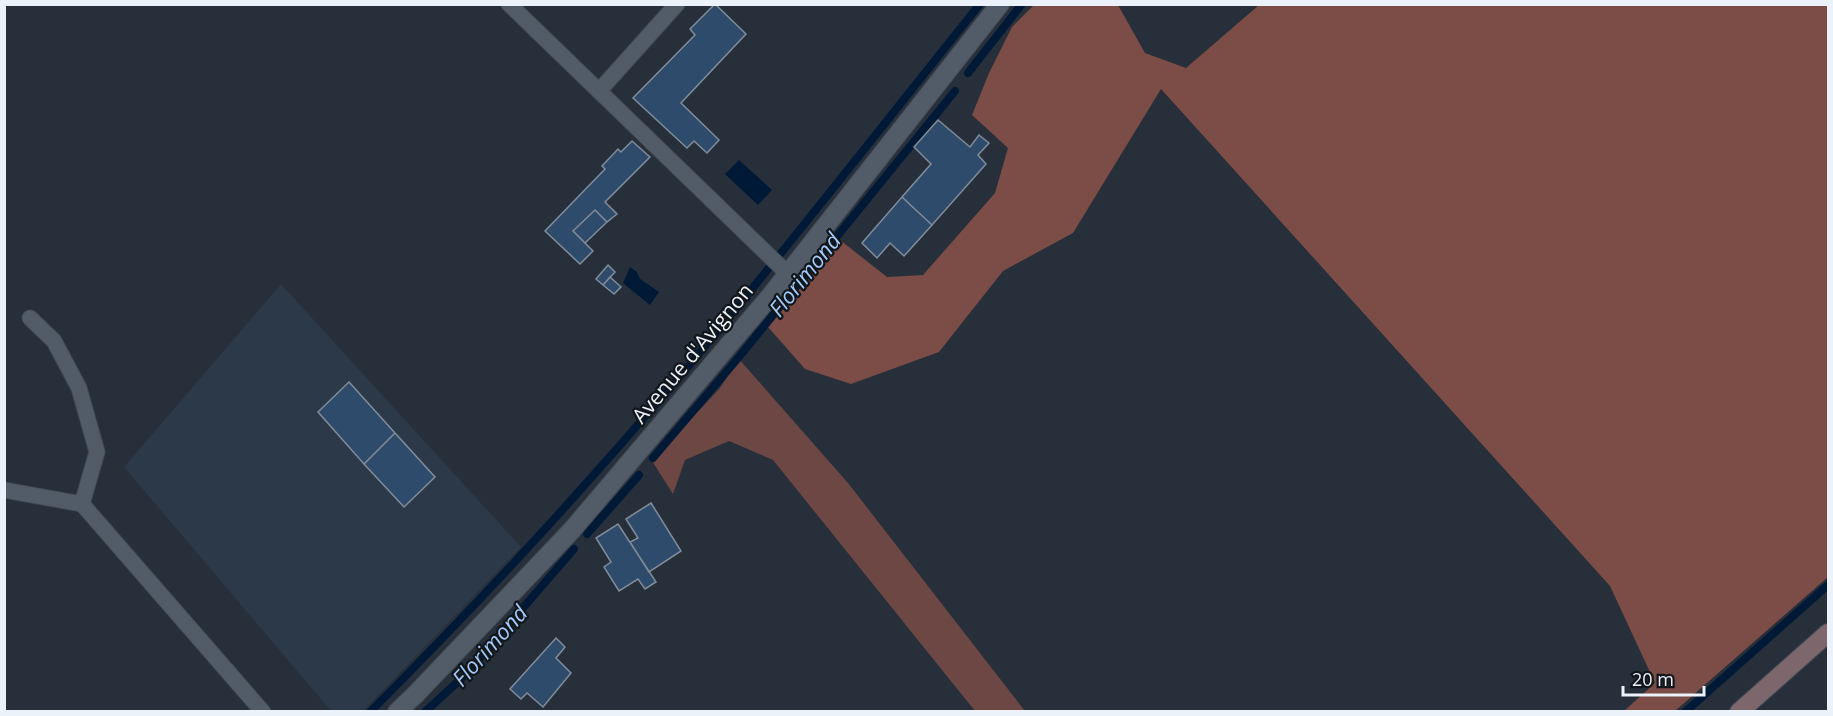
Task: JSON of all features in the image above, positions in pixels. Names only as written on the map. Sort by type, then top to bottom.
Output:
[{"type":"main road","points":[[1739,711],[1828,633]]},
{"type":"street","name":"Avenue d'Avignon","points":[[397,711],[415,695],[572,530],[788,274],[1000,4]]},
{"type":"lane","points":[[508,4],[788,274]]},
{"type":"lane","points":[[599,91],[677,4]]},
{"type":"lane","points":[[30,318],[54,341],[79,388],[97,452],[82,504]]},
{"type":"lane","points":[[4,490],[82,504],[263,711]]},
{"type":"shaded area","points":[[1034,5],[1118,5],[1145,53],[1186,68],[1259,5],[1828,5],[1828,577],[1675,711],[1624,711],[1655,683],[1610,586],[1161,89],[1073,233],[1003,271],[939,352],[851,384],[805,369],[768,327],[840,240],[887,277],[923,275],[995,193],[1008,148],[972,115],[989,73],[1012,27]]},
{"type":"shaded area","points":[[281,284],[521,547],[363,711],[331,711],[124,467]]},
{"type":"shaded area","points":[[739,359],[848,483],[1025,711],[975,711],[773,460],[729,441],[685,460],[673,494],[652,461],[720,388]]},
{"type":"water","points":[[739,160],[772,190],[758,205],[725,174]]},
{"type":"water","points":[[630,267],[637,272],[640,279],[659,292],[650,305],[623,283]]},
{"type":"building","points":[[715,4],[746,34],[681,103],[719,140],[707,153],[694,141],[687,148],[633,98],[695,35],[690,29]]},
{"type":"building","points":[[938,120],[970,147],[979,135],[989,143],[978,155],[986,164],[932,225],[902,197],[931,164],[914,147]]},
{"type":"building","points":[[632,141],[650,157],[605,202],[617,214],[607,222],[595,210],[573,231],[593,251],[580,264],[545,231],[605,169],[602,166],[618,149],[621,152]]},
{"type":"building","points":[[902,197],[932,225],[904,256],[890,243],[877,258],[862,243]]},
{"type":"building","points":[[595,210],[607,222],[585,243],[573,231]]},
{"type":"building","points":[[608,265],[615,272],[603,285],[596,279]]},
{"type":"building","points":[[610,277],[621,287],[614,294],[603,285]]},
{"type":"building","points":[[349,382],[395,433],[364,464],[318,412]]},
{"type":"building","points":[[395,433],[435,477],[404,507],[364,464]]},
{"type":"building","points":[[651,503],[681,551],[649,572],[630,542],[638,538],[626,519]]},
{"type":"building","points":[[618,524],[656,582],[645,589],[638,579],[619,591],[604,567],[611,562],[596,538]]},
{"type":"building","points":[[556,638],[565,647],[556,658],[571,673],[543,707],[527,693],[521,699],[510,689]]},
{"type":"waterway","points":[[370,712],[531,544],[685,370],[980,4]]},
{"type":"waterway","name":"Florimond","points":[[968,73],[1022,4]]},
{"type":"waterway","name":"Florimond","points":[[653,458],[739,357],[955,91]]},
{"type":"waterway","name":"Florimond","points":[[587,534],[639,475]]},
{"type":"waterway","name":"Florimond","points":[[425,712],[464,676],[574,549]]},
{"type":"waterway","points":[[1685,712],[1828,585]]}]
